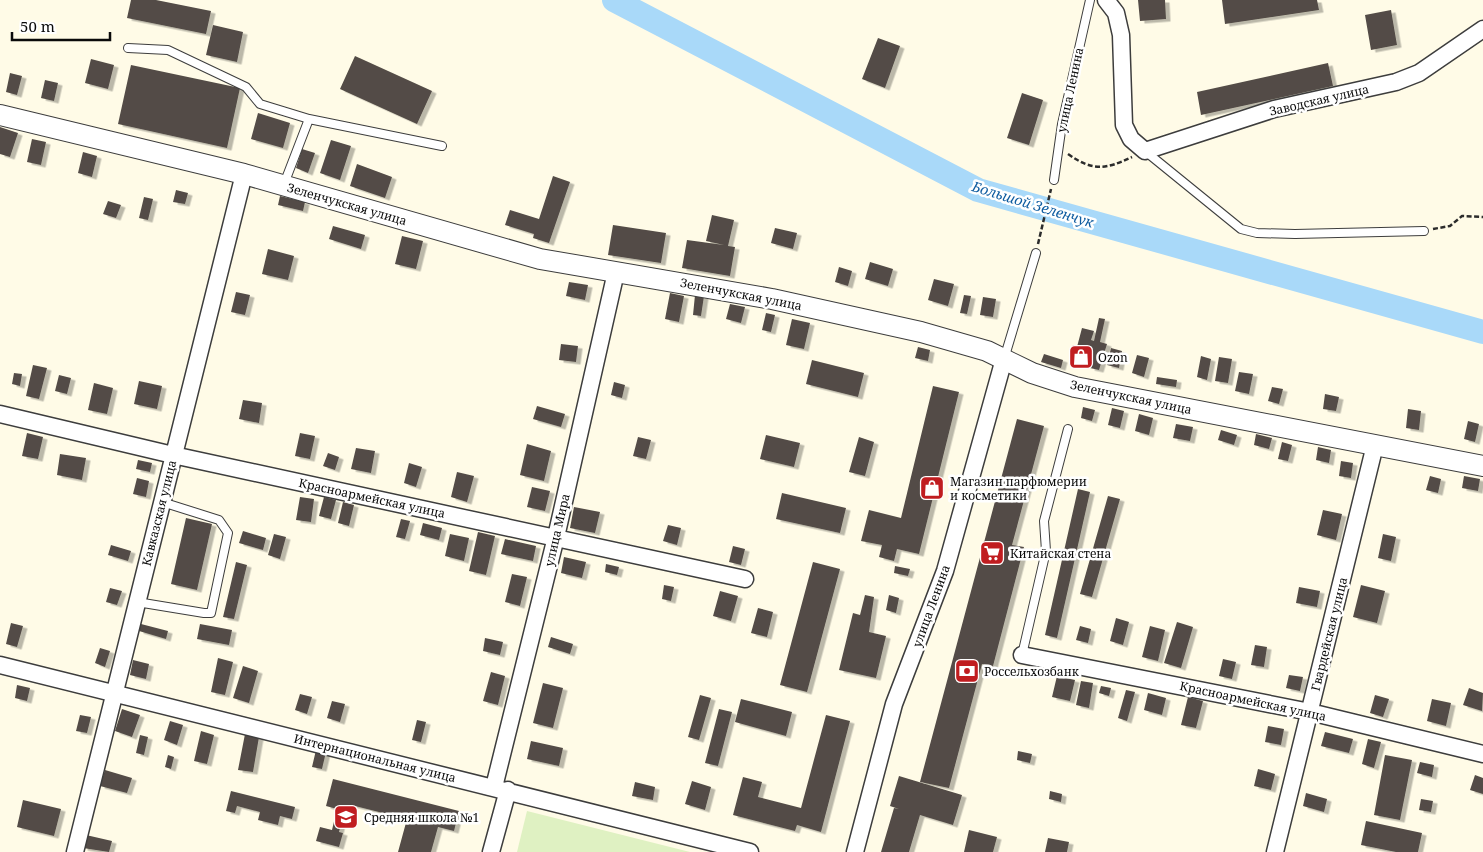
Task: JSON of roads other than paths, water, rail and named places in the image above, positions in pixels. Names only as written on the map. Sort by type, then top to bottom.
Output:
[{"type":"street","points":[[1106,0],[1116,13],[1121,35],[1124,125],[1131,139],[1145,151]]},
{"type":"street","name":"Заводская улица","points":[[1145,151],[1274,109],[1396,82],[1419,73],[1483,29]]},
{"type":"street","name":"Зеленчукская улица","points":[[0,115],[244,174],[540,259],[772,299],[921,332],[986,351],[1032,373],[1075,387],[1483,466]]},
{"type":"street","name":"Кавказская улица","points":[[75,852],[244,174]]},
{"type":"street","name":"улица Мира","points":[[491,852],[501,789],[616,272]]},
{"type":"street","name":"улица Ленина","points":[[855,852],[894,704],[945,571],[1004,359]]},
{"type":"street","name":"Красноармейская улица","points":[[0,414],[173,455],[745,579]]},
{"type":"street","name":"Гвардейская улица","points":[[1275,852],[1375,445]]},
{"type":"street","name":"Красноармейская улица","points":[[1022,655],[1310,712],[1483,754]]},
{"type":"street","name":"Интернациональная улица","points":[[0,665],[750,852]]},
{"type":"lane","name":"улица Ленина","points":[[1054,180],[1058,148],[1090,0]]},
{"type":"lane","points":[[128,48],[168,50],[246,87],[260,104],[309,119],[442,146]]},
{"type":"lane","points":[[284,186],[309,119]]},
{"type":"lane","points":[[1145,151],[1241,229],[1257,233],[1295,234],[1424,231]]},
{"type":"lane","points":[[1004,359],[1036,253]]},
{"type":"lane","points":[[1022,655],[1046,551],[1044,521],[1068,429]]},
{"type":"lane","points":[[137,602],[211,613],[228,533],[219,520],[162,502]]},
{"type":"waterway","name":"Большой Зеленчук","points":[[614,0],[978,190],[1483,332]]},
{"type":"place","name":"Ozon","points":[[1081,357]]},
{"type":"place","name":"Магазин парфюмерии и косметики","points":[[932,488]]},
{"type":"place","name":"Китайская стена","points":[[992,553]]},
{"type":"place","name":"Россельхозбанк","points":[[967,671]]},
{"type":"place","name":"Средняя школа №1","points":[[346,817]]}]
